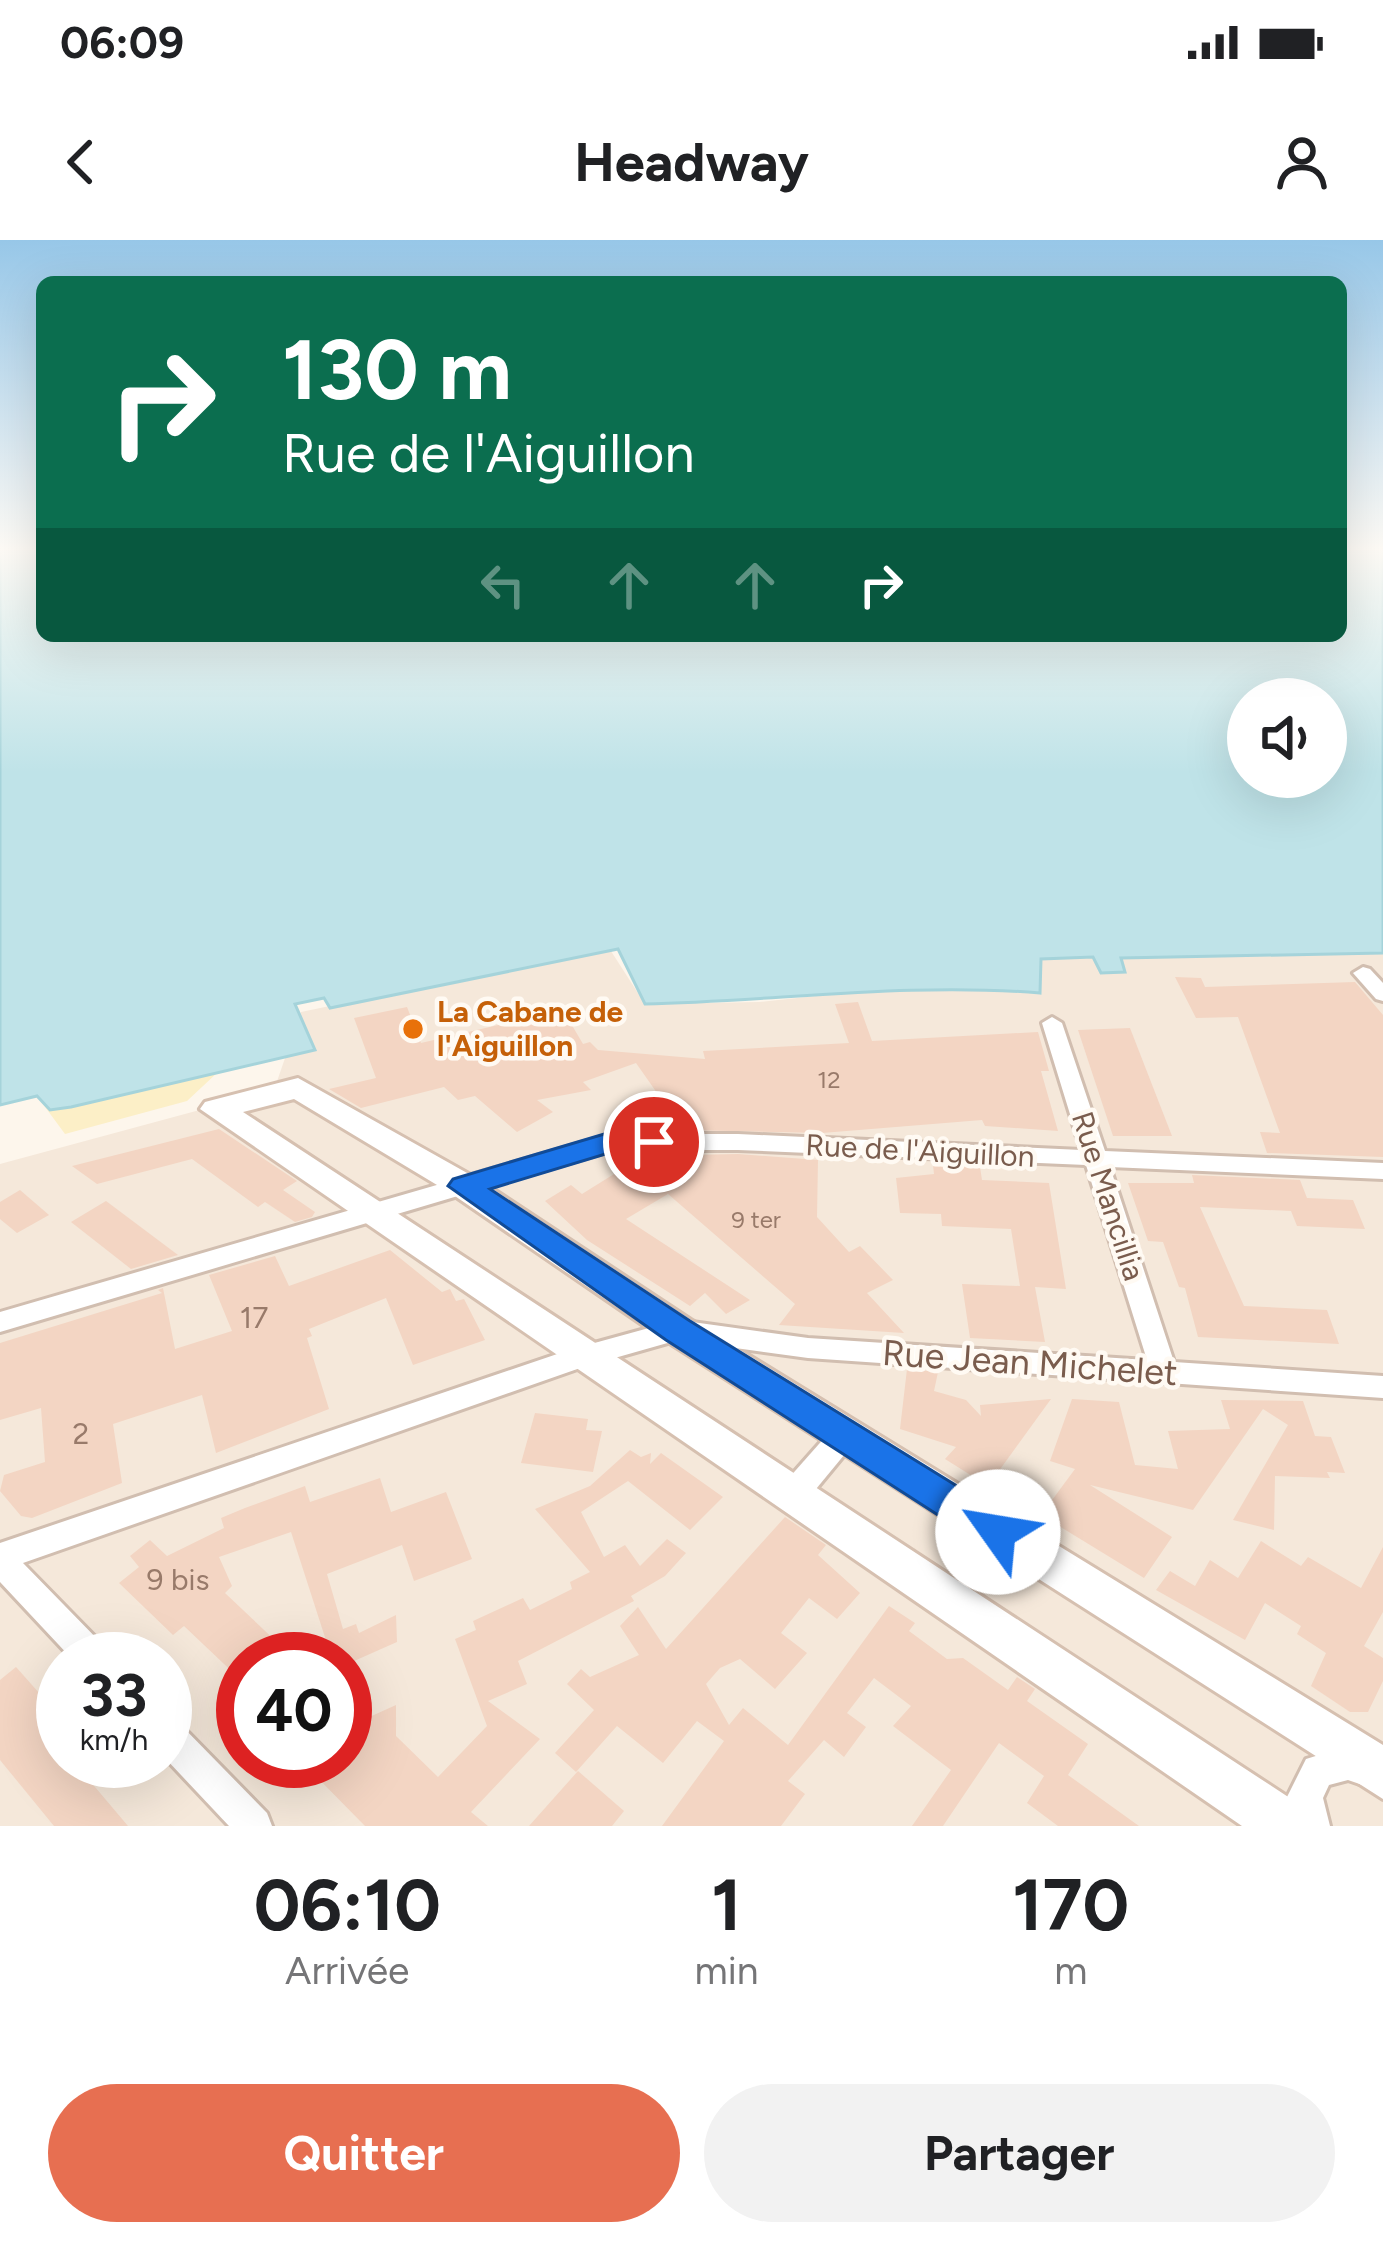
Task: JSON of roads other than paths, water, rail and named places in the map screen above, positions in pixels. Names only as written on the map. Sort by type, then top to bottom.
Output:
[{"type":"street","points":[[1363,974],[1383,995]]},
{"type":"street","name":"Rue Mancillia","points":[[1052,1023],[1163,1370]]},
{"type":"street","points":[[1287,1826],[579,1357],[216,1109],[298,1088],[464,1186],[678,1330],[1383,1774]]},
{"type":"street","name":"Rue de l'Aiguillon","points":[[371,1211],[611,1142],[738,1142],[1383,1171]]},
{"type":"street","points":[[0,1322],[371,1211]]},
{"type":"street","points":[[69,1632],[0,1558],[579,1357],[678,1330]]},
{"type":"street","name":"Rue Jean Michelet","points":[[678,1330],[808,1348],[1383,1387]]},
{"type":"street","points":[[791,1497],[844,1436]]},
{"type":"street","points":[[192,1761],[254,1826]]},
{"type":"street","points":[[1312,1826],[1306,1797],[1318,1771],[1348,1762],[1383,1774]]},
{"type":"water","points":[[0,625],[36,625],[36,642],[1347,642],[1347,625],[1383,625],[1383,953],[1121,958],[1125,972],[1101,973],[1093,957],[1041,959],[1040,993],[892,991],[645,1004],[618,949],[330,1008],[324,998],[295,1004],[315,1050],[50,1110],[37,1096],[0,1105]]},
{"type":"place","name":"La Cabane de l'Aiguillon","points":[[413,1029]]}]
